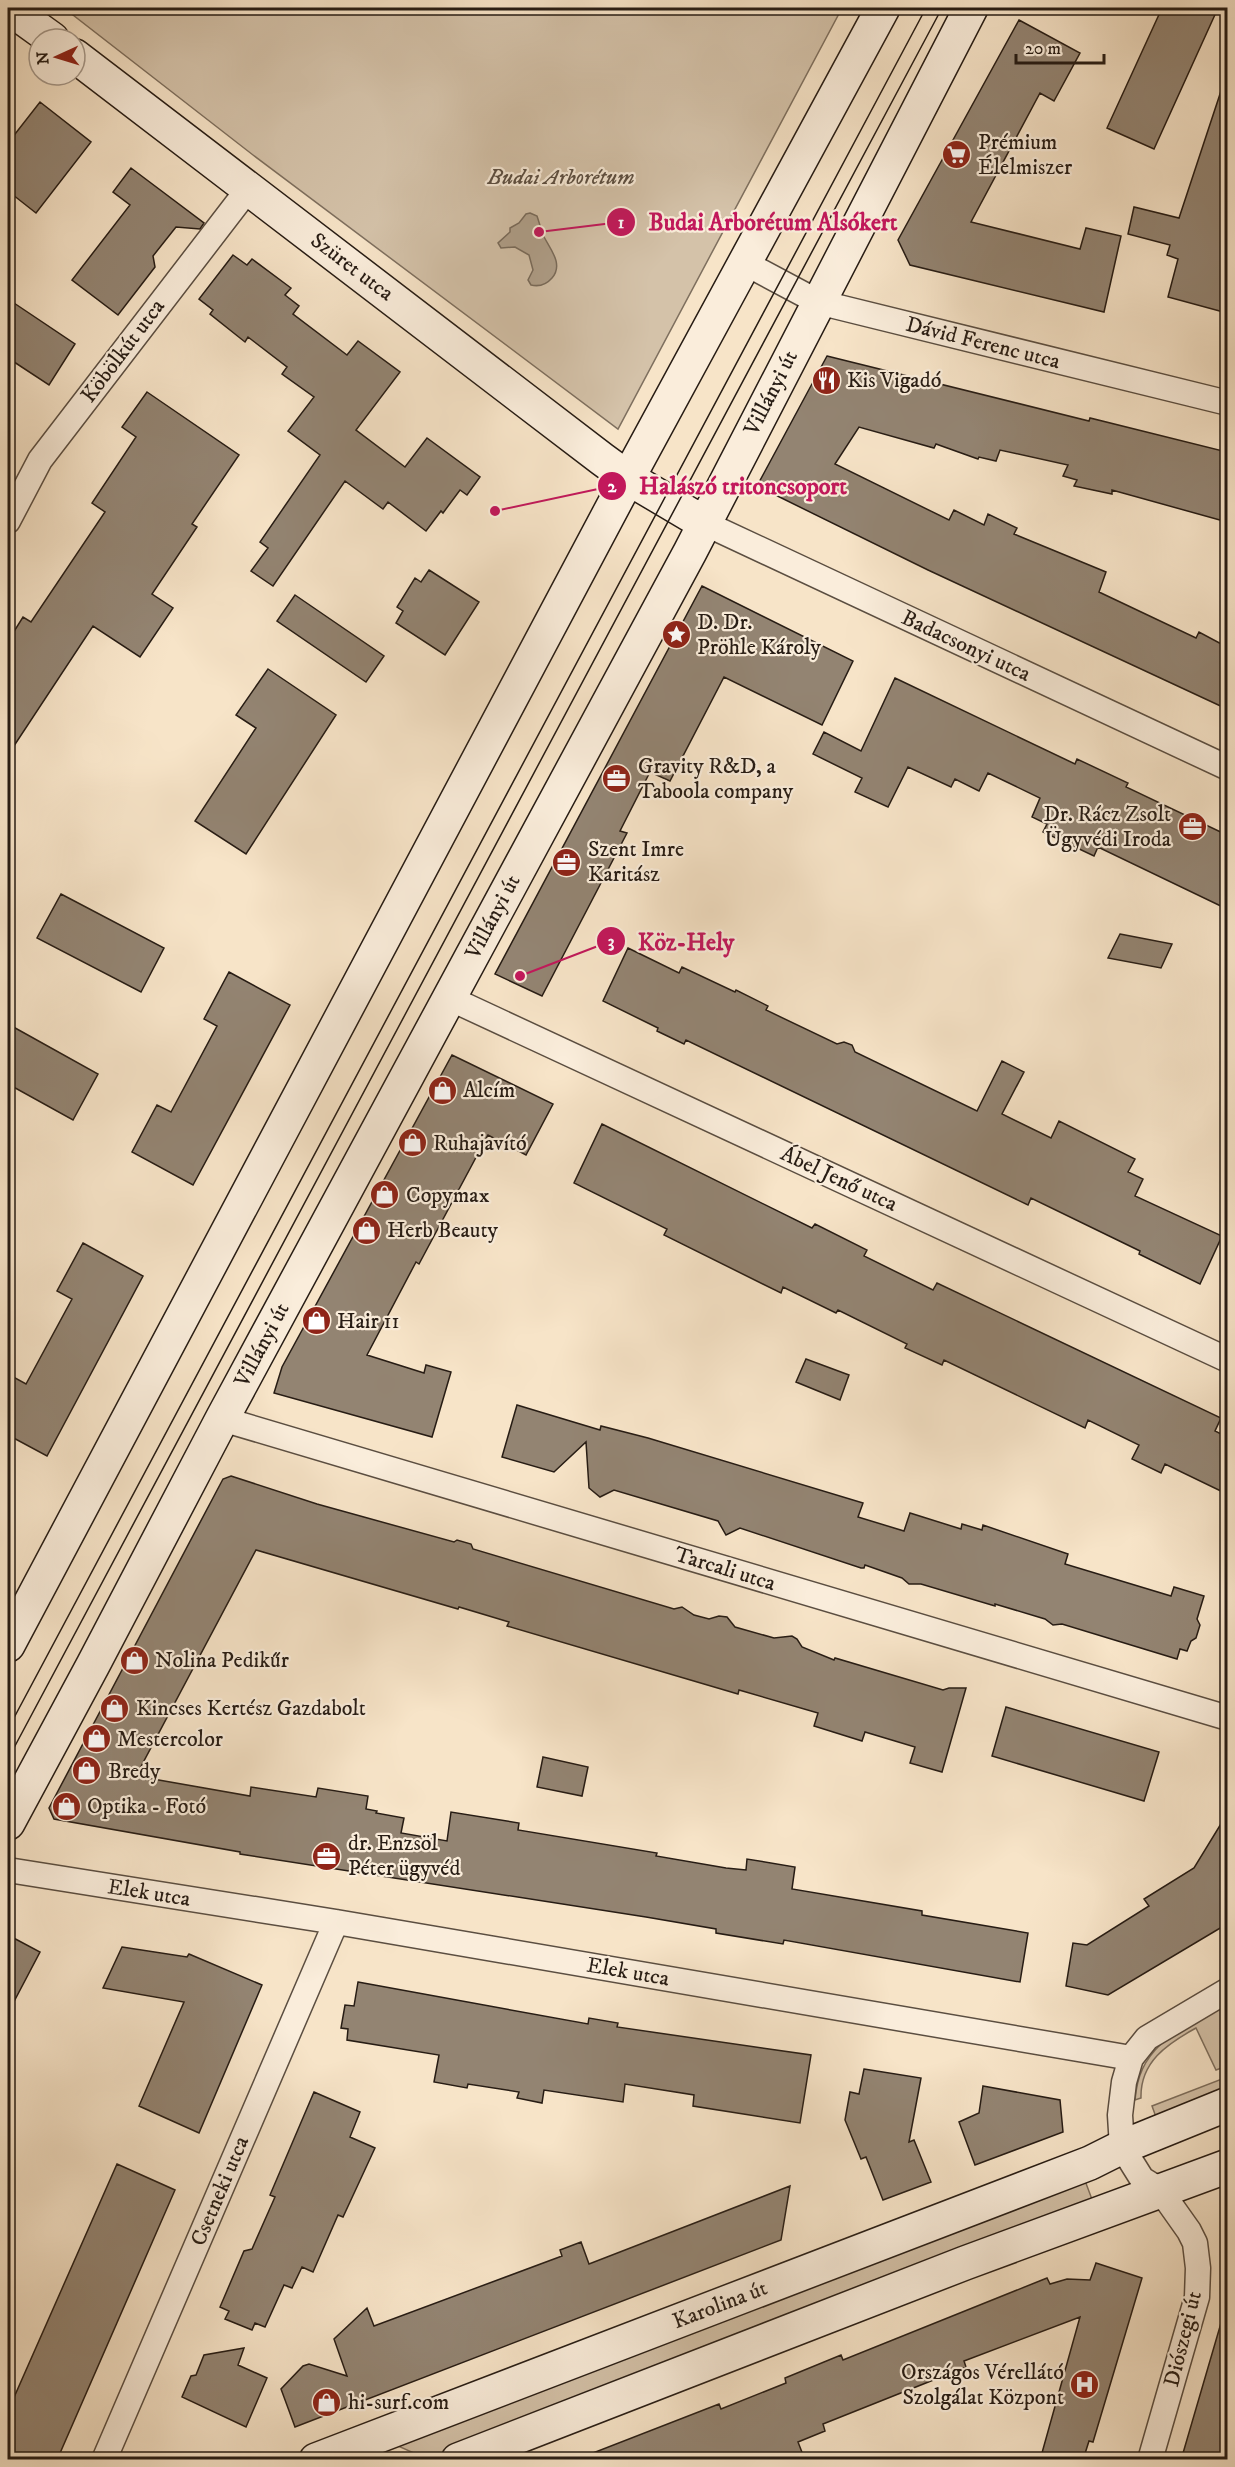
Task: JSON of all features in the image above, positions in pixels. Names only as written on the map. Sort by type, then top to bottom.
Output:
[{"type":"street","points":[[9,8],[35,27]]},
{"type":"street","points":[[8,1646],[628,478],[883,8]]},
{"type":"street","name":"Villányi út","points":[[8,1823],[222,1419],[704,523],[971,8]]},
{"type":"street","name":"Szüret utca","points":[[87,65],[628,478],[704,523]]},
{"type":"street","name":"Köbölkút utca","points":[[8,520],[40,460],[249,188]]},
{"type":"street","name":"Dávid Ferenc utca","points":[[745,263],[818,302],[1227,403]]},
{"type":"street","name":"Badacsonyi utca","points":[[704,523],[1227,768]]},
{"type":"street","name":"Ábel Jenő utca","points":[[449,998],[1227,1360]]},
{"type":"street","name":"Tarcali utca","points":[[222,1419],[1227,1718]]},
{"type":"street","name":"Elek utca","points":[[8,1870],[336,1922],[1131,2058]]},
{"type":"street","name":"Csetneki utca","points":[[104,2460],[336,1922]]},
{"type":"street","points":[[1122,2146],[1121,2107],[1124,2082],[1131,2058],[1147,2038],[1227,1990]]},
{"type":"street","name":"Karolina út","points":[[316,2460],[1090,2163],[1122,2146],[1227,2104]]},
{"type":"street","name":"Diószegi út","points":[[1122,2146],[1142,2179],[1160,2190],[1195,2242],[1197,2297],[1150,2460]]},
{"type":"street","points":[[458,2460],[955,2266],[1227,2166]]},
{"type":"green space","name":"Budai Arborétum","points":[[64,8],[842,8],[618,429],[253,155]]},
{"type":"green space","points":[[1227,2002],[1227,2066],[1216,2070],[1196,2028],[1166,2048],[1150,2064],[1142,2085],[1141,2098],[1135,2100],[1142,2069],[1156,2049]]},
{"type":"green space","points":[[1227,2077],[1227,2089],[1156,2117],[1152,2106]]},
{"type":"green space","points":[[1084,2178],[1093,2202],[427,2459],[397,2444]]},
{"type":"shaded area","points":[[530,213],[537,216],[557,267],[552,278],[540,286],[531,285],[528,280],[533,270],[529,255],[515,247],[501,248],[498,243],[510,232],[510,228]]},
{"type":"building","points":[[1162,8],[1218,8],[1154,149],[1107,128]]},
{"type":"building","points":[[1019,20],[1080,53],[1054,101],[1040,93],[971,222],[1080,249],[1086,228],[1121,236],[1104,312],[910,265],[898,240]]},
{"type":"building","points":[[1223,85],[1227,86],[1227,225],[1221,246],[1227,247],[1227,313],[1168,297],[1178,259],[1167,255],[1170,245],[1128,234],[1134,207],[1179,218]]},
{"type":"building","points":[[40,102],[91,142],[36,213],[8,191],[8,143]]},
{"type":"building","points":[[131,168],[204,223],[200,229],[176,227],[153,256],[155,267],[118,315],[72,280],[130,205],[113,192]]},
{"type":"building","points":[[233,255],[247,265],[252,259],[291,288],[285,295],[299,306],[293,314],[347,355],[358,341],[400,372],[356,430],[405,467],[427,438],[480,477],[467,495],[460,490],[426,531],[388,502],[383,509],[345,481],[273,586],[251,571],[268,548],[260,542],[320,455],[288,431],[314,397],[282,374],[287,367],[248,337],[245,342],[210,314],[213,310],[199,299]]},
{"type":"building","points":[[8,299],[75,344],[49,385],[8,358]]},
{"type":"building","points":[[827,356],[1089,421],[1090,418],[1227,452],[1227,522],[1112,490],[1112,494],[1074,486],[1077,480],[1063,476],[1068,465],[1000,450],[996,461],[979,457],[978,459],[936,444],[934,448],[859,427],[835,464],[949,520],[954,510],[984,525],[988,514],[1017,528],[1014,534],[1106,572],[1099,592],[1196,638],[1199,632],[1227,647],[1227,709],[928,570],[757,486]]},
{"type":"building","points":[[147,392],[239,455],[192,524],[197,527],[152,594],[173,608],[140,657],[93,626],[8,755],[8,641],[23,617],[31,622],[105,512],[92,503],[136,437],[122,427]]},
{"type":"building","points":[[429,570],[479,602],[445,655],[396,623],[403,611],[397,607],[415,578],[421,582]]},
{"type":"building","points":[[702,586],[853,661],[822,725],[724,677],[670,781],[650,772],[620,831],[627,833],[542,996],[495,974]]},
{"type":"building","points":[[295,595],[384,656],[366,682],[277,621]]},
{"type":"building","points":[[268,669],[336,715],[246,854],[195,821],[256,728],[236,715]]},
{"type":"building","points":[[895,678],[1075,764],[1077,759],[1128,783],[1126,787],[1227,835],[1227,909],[1098,847],[1094,856],[1043,832],[1047,824],[1032,817],[1040,798],[988,773],[979,791],[955,779],[951,787],[908,767],[888,807],[855,792],[862,778],[813,754],[824,732],[861,751]]},
{"type":"building","points":[[61,894],[164,948],[141,992],[37,938]]},
{"type":"building","points":[[1120,934],[1172,944],[1161,968],[1108,958]]},
{"type":"building","points":[[628,948],[679,973],[682,967],[735,992],[736,990],[768,1006],[766,1010],[837,1044],[844,1042],[852,1045],[855,1052],[977,1111],[1002,1061],[1024,1072],[1002,1114],[1051,1138],[1059,1121],[1135,1159],[1128,1172],[1143,1179],[1135,1196],[1222,1236],[1200,1284],[1139,1254],[1140,1251],[1031,1198],[1028,1205],[686,1040],[684,1044],[657,1031],[658,1028],[603,1001]]},
{"type":"building","points":[[229,972],[290,1005],[193,1185],[132,1152],[157,1105],[171,1112],[217,1026],[204,1019]]},
{"type":"building","points":[[8,1024],[98,1074],[73,1120],[8,1084]]},
{"type":"building","points":[[452,1055],[553,1104],[526,1155],[488,1135],[419,1264],[416,1262],[367,1355],[424,1373],[426,1365],[451,1372],[432,1437],[274,1393],[282,1367]]},
{"type":"building","points":[[602,1124],[812,1228],[815,1224],[867,1250],[864,1256],[933,1290],[937,1283],[1221,1418],[1215,1431],[1227,1437],[1227,1494],[1165,1464],[1161,1473],[1132,1459],[1139,1445],[1088,1420],[1085,1428],[944,1360],[942,1365],[905,1348],[907,1344],[838,1310],[836,1313],[783,1287],[781,1293],[664,1235],[667,1229],[574,1183]]},
{"type":"building","points":[[83,1243],[143,1276],[47,1456],[8,1435],[8,1374],[26,1384],[72,1299],[57,1291]]},
{"type":"building","points":[[806,1359],[849,1375],[840,1400],[796,1382]]},
{"type":"building","points":[[517,1405],[600,1430],[601,1426],[648,1438],[863,1503],[858,1517],[904,1531],[910,1513],[961,1529],[962,1524],[982,1530],[983,1525],[1068,1554],[1065,1564],[1171,1596],[1174,1587],[1204,1596],[1197,1619],[1200,1625],[1196,1638],[1191,1641],[1187,1651],[1180,1649],[1177,1659],[1062,1624],[1053,1625],[1045,1619],[995,1604],[995,1606],[921,1584],[909,1584],[902,1578],[865,1565],[861,1568],[740,1528],[726,1535],[718,1521],[614,1490],[600,1497],[589,1488],[586,1442],[554,1472],[502,1457]]},
{"type":"building","points":[[231,1476],[317,1504],[454,1542],[457,1540],[471,1544],[473,1549],[674,1609],[682,1607],[694,1615],[709,1619],[719,1616],[727,1617],[735,1627],[774,1638],[792,1636],[802,1647],[834,1660],[835,1658],[943,1690],[966,1688],[942,1772],[910,1763],[915,1747],[865,1732],[862,1741],[814,1726],[818,1713],[739,1690],[738,1694],[507,1626],[509,1622],[459,1607],[458,1609],[256,1550],[136,1776],[250,1796],[251,1787],[316,1797],[318,1788],[368,1796],[366,1809],[404,1818],[401,1833],[447,1841],[451,1812],[519,1823],[518,1830],[657,1853],[656,1856],[726,1868],[746,1870],[747,1859],[795,1867],[792,1889],[922,1911],[922,1915],[1028,1933],[1020,1982],[784,1940],[783,1944],[716,1933],[716,1929],[646,1917],[240,1854],[240,1852],[54,1819],[49,1808],[223,1479]]},
{"type":"building","points":[[1006,1707],[1159,1752],[1144,1801],[992,1756]]},
{"type":"building","points":[[543,1757],[588,1767],[582,1796],[537,1787]]},
{"type":"building","points":[[1227,1814],[1227,1924],[1108,1995],[1066,1986],[1073,1943],[1087,1945],[1149,1906],[1144,1899],[1194,1868]]},
{"type":"building","points":[[8,1935],[40,1952],[8,2013]]},
{"type":"building","points":[[122,1947],[187,1957],[189,1954],[262,1985],[199,2133],[139,2106],[184,2002],[103,1988]]},
{"type":"building","points":[[358,1982],[588,2024],[589,2018],[618,2023],[617,2027],[811,2055],[800,2123],[693,2106],[694,2095],[625,2084],[623,2102],[544,2090],[542,2103],[517,2098],[519,2092],[468,2084],[467,2088],[434,2082],[439,2055],[347,2040],[348,2029],[341,2028],[345,2005],[354,2006]]},
{"type":"building","points":[[864,2069],[921,2078],[909,2142],[914,2140],[931,2182],[883,2200],[866,2157],[861,2159],[845,2120],[850,2092],[859,2094]]},
{"type":"building","points":[[983,2086],[1060,2100],[1063,2132],[975,2165],[959,2122],[979,2113]]},
{"type":"building","points":[[314,2092],[360,2112],[350,2137],[375,2148],[343,2217],[338,2215],[313,2272],[302,2267],[292,2288],[284,2285],[265,2327],[255,2323],[252,2330],[225,2319],[229,2311],[220,2307],[244,2251],[252,2249],[275,2197],[270,2195]]},
{"type":"building","points":[[117,2164],[175,2190],[57,2460],[8,2460],[8,2411]]},
{"type":"building","points":[[790,2186],[781,2240],[295,2427],[281,2389],[303,2366],[309,2364],[347,2376],[334,2339],[367,2308],[374,2326],[562,2256],[560,2250],[581,2242],[589,2264]]},
{"type":"building","points":[[1096,2263],[1142,2278],[1093,2442],[1089,2441],[1083,2460],[1040,2460],[1080,2317],[964,2361],[966,2367],[823,2424],[825,2431],[798,2442],[805,2460],[580,2460],[580,2458],[719,2404],[721,2409],[786,2383],[785,2378],[841,2355],[843,2360],[1047,2278],[1050,2284],[1067,2279],[1090,2280]]},
{"type":"building","points":[[1221,2323],[1227,2323],[1227,2460],[1181,2460]]},
{"type":"building","points":[[244,2348],[238,2365],[267,2378],[246,2427],[182,2397],[191,2376],[196,2375],[204,2355]]},
{"type":"tram line","points":[[8,1729],[926,8]]},
{"type":"tram line","points":[[8,1759],[942,8]]},
{"type":"place","name":"Prémium Élelmiszer","points":[[957,155]]},
{"type":"place","name":"Budai Arborétum Alsókert","points":[[539,232]]},
{"type":"place","name":"Kis Vigadó","points":[[826,380]]},
{"type":"place","name":"Halászó tritoncsoport","points":[[495,511]]},
{"type":"place","name":"D. Dr. Pröhle Károly","points":[[676,635]]},
{"type":"place","name":"Gravity R&D, a Taboola company","points":[[617,779]]},
{"type":"place","name":"Dr. Rácz Zsolt Ügyvédi Iroda","points":[[1192,827]]},
{"type":"place","name":"Szent Imre Karitász","points":[[567,862]]},
{"type":"place","name":"Köz-Hely","points":[[520,976]]},
{"type":"place","name":"Alcím","points":[[442,1090]]},
{"type":"place","name":"Ruhajavító","points":[[412,1143]]},
{"type":"place","name":"Copymax","points":[[385,1195]]},
{"type":"place","name":"Herb Beauty","points":[[366,1230]]},
{"type":"place","name":"Hair 11","points":[[316,1321]]},
{"type":"place","name":"Nolina Pedikűr","points":[[134,1660]]},
{"type":"place","name":"Kincses Kertész Gazdabolt","points":[[115,1708]]},
{"type":"place","name":"Mestercolor","points":[[96,1739]]},
{"type":"place","name":"Bredy","points":[[87,1771]]},
{"type":"place","name":"Optika - Fotó","points":[[66,1806]]},
{"type":"place","name":"dr. Enzsöl Péter ügyvéd","points":[[327,1856]]},
{"type":"place","name":"Országos Vérellátó Szolgálat Központ","points":[[1085,2385]]},
{"type":"place","name":"hi-surf.com","points":[[327,2402]]}]
